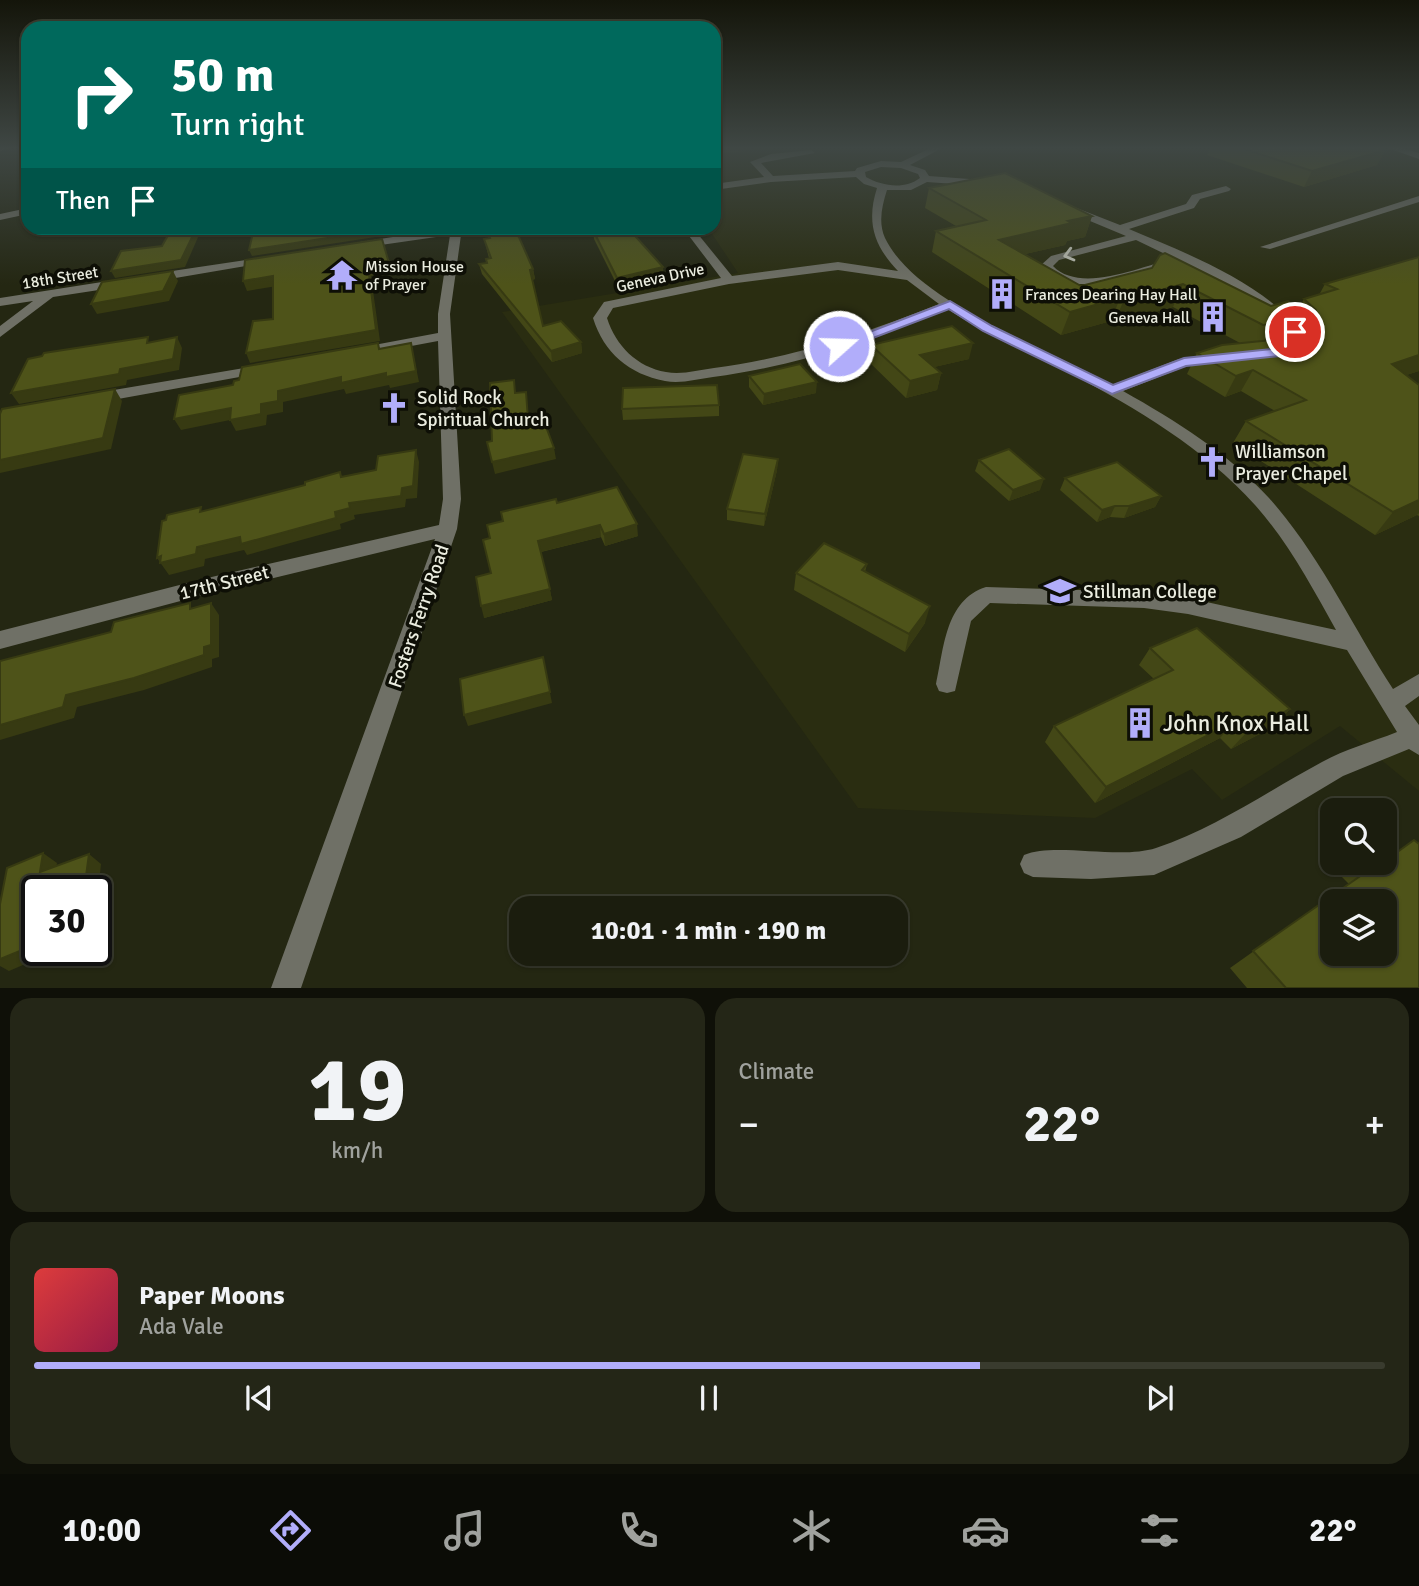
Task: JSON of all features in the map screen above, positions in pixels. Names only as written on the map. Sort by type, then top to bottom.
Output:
[{"type":"street","points":[[881,193],[875,223],[880,239],[892,258],[912,277],[988,328],[1112,390],[1185,435],[1235,473],[1271,514],[1304,559],[1416,740],[1334,768],[1232,828],[1154,862],[1091,866],[1033,864]]},
{"type":"street","points":[[1119,229],[1190,206],[1196,197],[1209,193]]},
{"type":"street","points":[[1266,247],[1419,199]]},
{"type":"street","points":[[1052,202],[1184,259],[1269,305],[1295,332],[1293,341],[1275,353],[1264,354]]},
{"type":"street","points":[[0,217],[21,212]]},
{"type":"street","points":[[353,246],[420,235]]},
{"type":"street","name":"Fosters Ferry Road","points":[[286,988],[448,529],[452,499],[444,336],[446,293],[456,235]]},
{"type":"street","points":[[694,235],[729,280]]},
{"type":"street","points":[[1135,237],[1055,258],[1046,266],[1057,277],[1082,282],[1103,280],[1184,259]]},
{"type":"street","name":"18th Street","points":[[0,302],[276,258]]},
{"type":"street","name":"Geneva Drive","points":[[912,277],[838,266],[729,280],[609,305],[600,318],[604,335],[615,352],[645,370],[668,377],[775,363],[839,346],[950,304]]},
{"type":"street","points":[[0,333],[48,295]]},
{"type":"street","points":[[341,355],[444,336]]},
{"type":"street","points":[[1112,390],[1184,362],[1232,357]]},
{"type":"street","points":[[81,401],[278,366]]},
{"type":"street","name":"17th Street","points":[[0,640],[203,587],[448,529]]},
{"type":"street","points":[[947,684],[961,617],[986,595],[1143,600],[1188,606],[1354,643]]},
{"type":"street","points":[[1392,703],[1419,683]]},
{"type":"shaded area","name":"Stillman College","points":[[721,193],[1419,193],[1419,791],[1340,726],[1222,800],[1192,769],[1095,818],[858,808],[502,312],[738,273],[713,235],[721,235]]},
{"type":"building","points":[[938,193],[1046,193],[1092,216],[999,240],[1081,286],[1152,268],[1160,255],[1165,253],[1271,306],[1288,301],[1298,310],[1298,314],[1283,323],[1263,325],[1183,284],[1070,312],[936,231],[986,220]]},
{"type":"building","points":[[168,235],[193,235],[181,260],[111,271],[121,251],[162,246]]},
{"type":"building","points":[[252,235],[347,235],[249,250]]},
{"type":"building","points":[[489,235],[518,235],[533,269],[530,270],[543,326],[561,321],[581,342],[551,351],[479,264],[487,263],[486,259],[491,258],[484,239],[490,238]]},
{"type":"building","points":[[596,235],[634,235],[663,267],[617,278]]},
{"type":"building","points":[[382,239],[389,263],[368,266],[376,330],[246,353],[253,321],[273,319],[273,276],[243,281],[245,260]]},
{"type":"building","points":[[1419,257],[1419,355],[1392,364],[1419,385],[1419,500],[1393,512],[1246,421],[1306,400],[1253,370],[1236,376],[1197,353],[1222,345],[1293,338],[1314,321],[1316,310],[1304,299],[1337,289],[1325,284]]},
{"type":"building","points":[[173,271],[163,291],[91,304],[102,282]]},
{"type":"building","points":[[952,326],[973,343],[920,355],[941,373],[910,381],[871,345]]},
{"type":"building","points":[[148,337],[147,343],[177,337],[173,359],[120,369],[119,374],[11,393],[28,359],[42,356],[44,353]]},
{"type":"building","points":[[378,343],[379,349],[411,343],[416,371],[386,377],[386,373],[341,383],[341,377],[278,391],[278,401],[261,404],[261,414],[230,420],[231,408],[174,419],[179,395],[233,385],[234,381],[239,380],[242,367]]},
{"type":"building","points":[[800,364],[817,382],[764,394],[749,376]]},
{"type":"building","points":[[514,380],[515,393],[526,392],[528,419],[542,416],[554,448],[492,462],[487,442],[492,441],[490,383]]},
{"type":"building","points":[[717,385],[719,405],[622,409],[623,388]]},
{"type":"building","points":[[115,389],[103,438],[0,460],[2,409]]},
{"type":"building","points":[[1009,449],[1044,479],[1013,490],[979,460]]},
{"type":"building","points":[[416,450],[413,486],[402,488],[401,496],[349,503],[350,508],[335,512],[336,518],[241,544],[240,537],[197,547],[196,554],[160,563],[161,556],[157,558],[162,521],[166,520],[167,515],[201,507],[200,512],[305,485],[305,482],[340,472],[341,477],[376,470],[378,456]]},
{"type":"building","points":[[743,454],[778,459],[765,514],[727,509]]},
{"type":"building","points":[[1117,462],[1161,496],[1129,506],[1102,510],[1065,478]]},
{"type":"building","points":[[617,487],[637,524],[604,534],[600,525],[538,541],[550,589],[481,606],[476,577],[491,573],[483,540],[490,538],[487,525],[503,521],[501,512],[556,499],[557,503]]},
{"type":"building","points":[[824,543],[867,564],[862,570],[930,606],[909,634],[796,573]]},
{"type":"building","points":[[190,603],[190,609],[211,603],[211,645],[204,647],[204,655],[134,678],[66,695],[63,707],[0,725],[0,661],[111,632],[114,622]]},
{"type":"building","name":"John Knox Hall","points":[[1197,628],[1290,709],[1246,733],[1234,722],[1106,787],[1054,726],[1173,670],[1150,648]]},
{"type":"building","points":[[543,657],[550,692],[464,715],[460,679]]},
{"type":"building","points":[[1414,840],[1419,844],[1419,988],[1286,988],[1253,951],[1320,904],[1320,966],[1397,966],[1397,889],[1342,889],[1362,875],[1397,875],[1397,852]]},
{"type":"building","points":[[43,853],[40,872],[89,854],[86,875],[21,875],[21,950],[0,959],[0,904],[7,868]]},
{"type":"place","name":"Mission House of Prayer","points":[[342,275]]},
{"type":"place","name":"Frances Dearing Hay Hall","points":[[1002,294]]},
{"type":"place","name":"Geneva Hall","points":[[1213,317]]},
{"type":"place","name":"Solid Rock Spiritual Church","points":[[394,408]]},
{"type":"place","name":"Williamson Prayer Chapel","points":[[1212,462]]},
{"type":"place","name":"Stillman College","points":[[1060,591]]},
{"type":"place","name":"John Knox Hall","points":[[1140,723]]},
{"type":"route","points":[[839,346],[950,304],[1008,339],[1112,390],[1184,362],[1275,353],[1293,341],[1295,332]]}]
